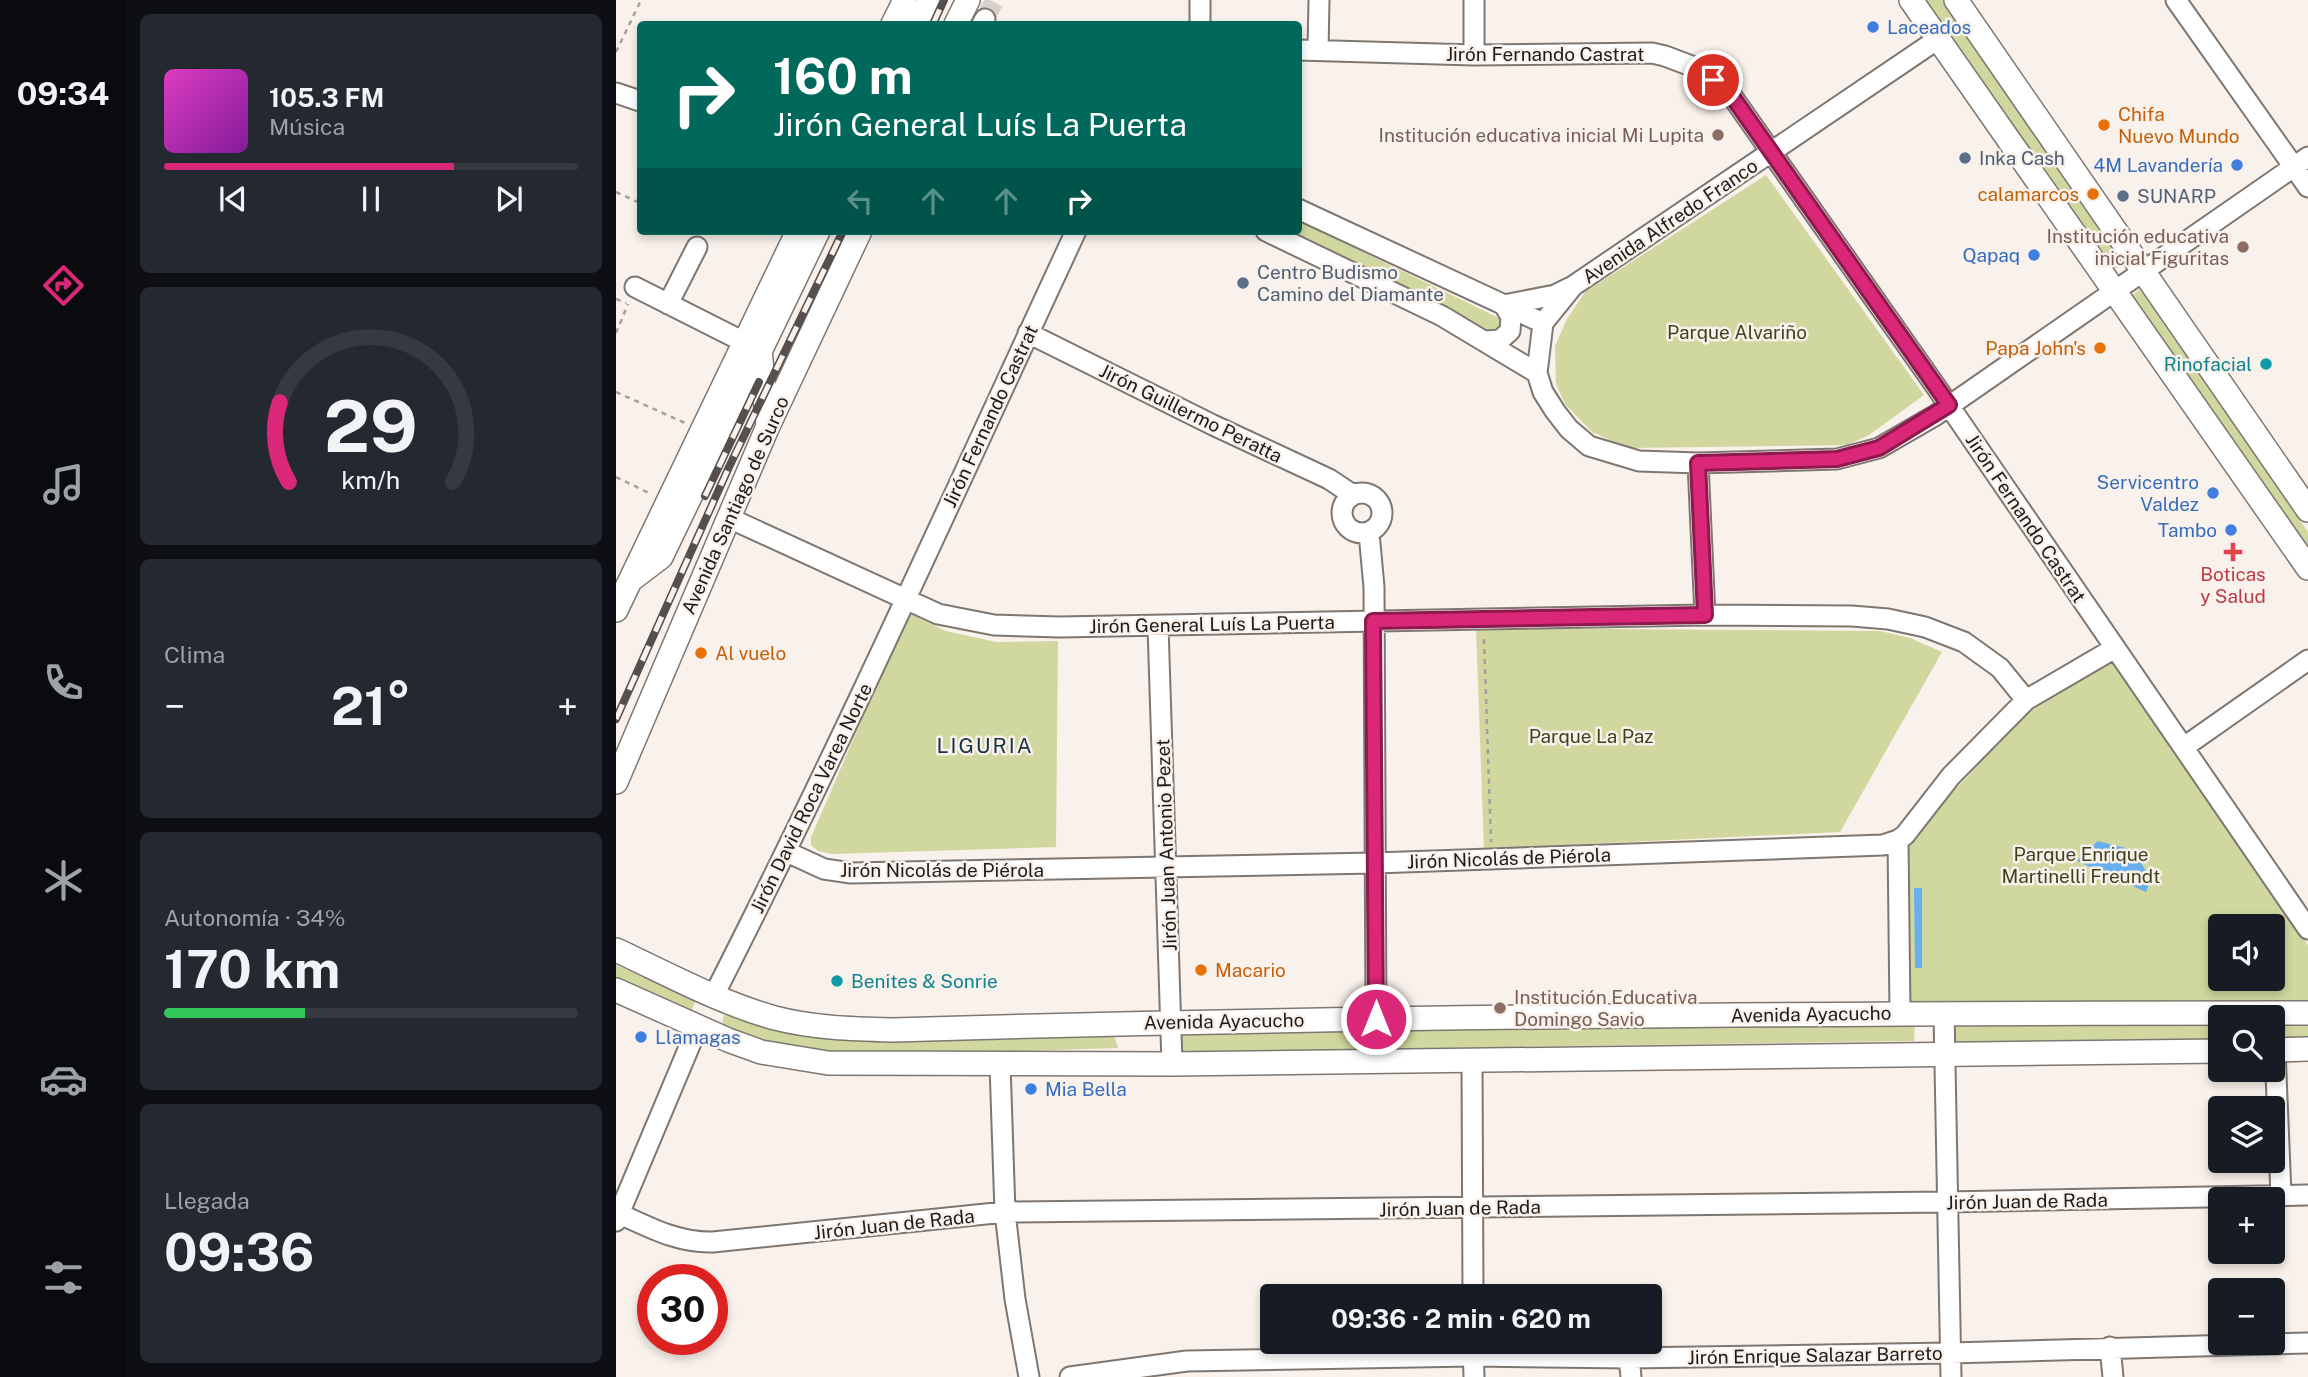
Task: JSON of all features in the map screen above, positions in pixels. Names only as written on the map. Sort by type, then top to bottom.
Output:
[{"type":"main road","points":[[920,21],[930,0]]},
{"type":"main road","points":[[958,21],[968,0]]},
{"type":"main road","points":[[1911,0],[2308,568]]},
{"type":"main road","points":[[1956,0],[2304,505],[2273,518]]},
{"type":"main road","points":[[621,596],[661,557],[753,347],[796,235]]},
{"type":"main road","points":[[621,596],[701,430],[753,347],[816,235]]},
{"type":"main road","name":"Avenida Santiago de Surco","points":[[616,782],[768,426],[858,235]]},
{"type":"main road","points":[[753,347],[768,426]]},
{"type":"main road","name":"Avenida Ayacucho","points":[[616,950],[714,995],[777,1018],[818,1026],[893,1030],[1376,1019],[1900,1013],[2308,1013]]},
{"type":"main road","points":[[616,990],[761,1052],[828,1063],[1172,1064],[2208,1051]]},
{"type":"main road","points":[[2285,1050],[2308,1049]]},
{"type":"street","points":[[1200,0],[1200,21]]},
{"type":"street","points":[[1318,50],[1319,0]]},
{"type":"street","points":[[1474,0],[1474,55]]},
{"type":"street","points":[[2176,0],[2301,162],[2308,187]]},
{"type":"street","name":"Avenida Alfredo Franco","points":[[1543,323],[1573,286],[1938,39]]},
{"type":"street","name":"Jirón Fernando Castrat","points":[[1302,50],[1474,55],[1634,53],[1665,56],[1694,67],[1713,80],[1734,99],[1773,153],[2308,929]]},
{"type":"street","points":[[616,93],[637,100]]},
{"type":"street","points":[[1302,211],[1543,323],[1537,373],[1543,392],[1569,429],[1590,446],[1639,461],[1698,463],[1837,459],[1879,448],[1949,405],[2301,162]]},
{"type":"street","name":"Jirón Fernando Castrat","points":[[904,600],[1074,235]]},
{"type":"street","points":[[1274,235],[1442,316],[1537,373]]},
{"type":"street","points":[[668,304],[697,247]]},
{"type":"street","points":[[1504,305],[1555,295],[1573,286]]},
{"type":"street","points":[[632,296],[668,304],[753,347]]},
{"type":"street","points":[[1486,341],[1500,340],[1510,331],[1511,317],[1504,305]]},
{"type":"street","name":"Jirón Guillermo Peratta","points":[[1028,333],[1329,479],[1353,495]]},
{"type":"street","points":[[1698,463],[1705,615]]},
{"type":"street","points":[[1366,493],[1381,505],[1382,519],[1369,533],[1356,532],[1345,524],[1342,511],[1353,495],[1366,493]]},
{"type":"street","name":"Jirón General Luís La Puerta","points":[[729,518],[904,600],[952,618],[994,625],[1158,626],[1705,615],[1852,615],[1925,627],[1964,642],[2000,668],[2026,699]]},
{"type":"street","points":[[1369,533],[1374,587],[1376,1019]]},
{"type":"street","name":"Jirón David Roca Varea Norte","points":[[714,995],[787,852],[904,600]]},
{"type":"street","name":"Jirón Juan Antonio Pezet","points":[[1158,626],[1172,1064]]},
{"type":"street","points":[[1900,1013],[1898,840],[1911,829],[1951,776],[2026,699],[2115,648]]},
{"type":"street","points":[[2184,747],[2308,660]]},
{"type":"street","name":"Jirón Nicolás de Piérola","points":[[787,852],[824,869],[851,873],[1375,863],[1869,845],[1891,844],[1898,840]]},
{"type":"street","points":[[1944,1013],[1951,1377]]},
{"type":"street","points":[[618,1217],[698,1026]]},
{"type":"street","points":[[1472,1060],[1474,1284]]},
{"type":"street","points":[[1000,1065],[1005,1212],[1029,1377]]},
{"type":"street","points":[[2276,1082],[2281,1187]]},
{"type":"street","name":"Jirón Juan de Rada","points":[[2285,1195],[2308,1195]]},
{"type":"street","name":"Jirón Juan de Rada","points":[[618,1217],[674,1239],[693,1243],[1005,1212],[1475,1209],[2208,1197]]},
{"type":"street","name":"Jirón Enrique Salazar Barreto","points":[[1517,1354],[1630,1367],[2110,1347],[2308,1343]]},
{"type":"street","points":[[2110,1347],[2113,1377]]},
{"type":"street","name":"Jirón Enrique Salazar Barreto","points":[[1070,1377],[1402,1354]]},
{"type":"street","points":[[1473,1354],[1474,1377]]},
{"type":"path","points":[[616,52],[640,0]]},
{"type":"path","points":[[616,192],[637,202]]},
{"type":"path","points":[[616,299],[632,296]]},
{"type":"path","points":[[616,333],[632,296]]},
{"type":"path","points":[[616,392],[701,430]]},
{"type":"path","points":[[616,477],[667,502]]},
{"type":"path","points":[[1484,639],[1491,842]]},
{"type":"green space","points":[[1924,0],[1944,0],[1961,22],[2122,262],[2112,272]]},
{"type":"green space","name":"Parque Alvariño","points":[[1766,175],[1924,395],[1869,435],[1847,445],[1628,448],[1592,432],[1565,404],[1556,384],[1555,346],[1567,319],[1585,292]]},
{"type":"green space","points":[[1302,222],[1503,320],[1504,327],[1488,336],[1285,235],[1302,235]]},
{"type":"green space","points":[[2140,289],[2308,532],[2308,560],[2126,300]]},
{"type":"green space","points":[[908,613],[946,631],[996,642],[1058,641],[1056,847],[832,854],[818,851],[811,845],[811,837]]},
{"type":"green space","name":"Parque La Paz","points":[[1476,628],[1880,631],[1910,638],[1942,652],[1840,832],[1484,849]]},
{"type":"green space","name":"Parque Enrique Martinelli Freundt","points":[[2113,657],[2308,945],[2308,1007],[2208,1005],[2208,1007],[1891,1008],[1893,854],[1971,773],[2027,707]]},
{"type":"green space","points":[[616,965],[696,998],[692,1010],[616,979]]},
{"type":"green space","points":[[1944,1013],[2208,1013],[2208,1051],[1944,1055]]},
{"type":"green space","points":[[2285,1013],[2308,1013],[2308,1048],[2285,1049]]},
{"type":"green space","points":[[724,1015],[823,1034],[1113,1032],[1118,1048],[860,1056],[772,1046],[721,1027]]},
{"type":"green space","points":[[1915,1022],[1914,1041],[1178,1052],[1177,1031]]},
{"type":"water","points":[[2098,841],[2133,850],[2151,879],[2146,892],[2077,861]]},
{"type":"water","points":[[1914,888],[1922,888],[1922,968],[1915,968]]},
{"type":"tunnel","points":[[985,19],[995,0]]},
{"type":"railway","points":[[934,21],[944,0]]},
{"type":"railway","points":[[616,719],[729,467],[841,235]]},
{"type":"railway","points":[[705,496],[759,382]]},
{"type":"place","name":"Laceados","points":[[1873,27]]},
{"type":"place","name":"Chifa Nuevo Mundo","points":[[2104,125]]},
{"type":"place","name":"Institución educativa inicial Mi Lupita","points":[[1718,135]]},
{"type":"place","name":"Inka Cash","points":[[1965,158]]},
{"type":"place","name":"4M Lavandería","points":[[2237,165]]},
{"type":"place","name":"calamarcos","points":[[2093,194]]},
{"type":"place","name":"SUNARP","points":[[2123,196]]},
{"type":"place","name":"Institución educativa inicial Figuritas","points":[[2243,247]]},
{"type":"place","name":"Qapaq","points":[[2034,255]]},
{"type":"place","name":"Centro Budismo Camino del Diamante","points":[[1243,283]]},
{"type":"place","name":"Papa John's","points":[[2100,348]]},
{"type":"place","name":"Rinofacial","points":[[2266,364]]},
{"type":"place","name":"Servicentro Valdez","points":[[2213,493]]},
{"type":"place","name":"Tambo","points":[[2231,530]]},
{"type":"place","name":"Boticas y Salud","points":[[2233,552]]},
{"type":"place","name":"Al vuelo","points":[[701,653]]},
{"type":"place","name":"Macario","points":[[1201,970]]},
{"type":"place","name":"Benites & Sonrie","points":[[837,981]]},
{"type":"place","name":"Institución Educativa Domingo Savio","points":[[1500,1008]]},
{"type":"place","name":"Llamagas","points":[[641,1037]]},
{"type":"place","name":"Mia Bella","points":[[1031,1089]]},
{"type":"district","name":"LIGURIA","points":[[985,746]]},
{"type":"route","points":[[1376,1019],[1373,621],[1705,615],[1698,463],[1837,459],[1879,448],[1949,405],[1734,99],[1713,80]]}]
